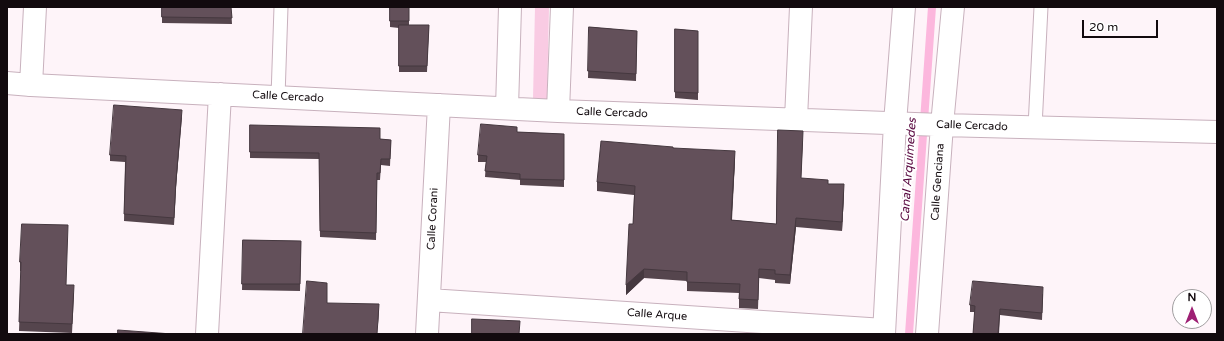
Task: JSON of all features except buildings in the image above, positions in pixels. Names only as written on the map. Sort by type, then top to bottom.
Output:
[{"type":"street","points":[[31,85],[35,7]]},
{"type":"street","points":[[507,108],[510,7]]},
{"type":"street","points":[[558,111],[562,7]]},
{"type":"street","points":[[796,120],[802,7]]},
{"type":"street","points":[[884,332],[901,123],[904,7]]},
{"type":"street","name":"Calle Genciana","points":[[927,334],[937,125],[953,7]]},
{"type":"street","name":"Calle Cercado","points":[[7,83],[558,111],[937,125],[1217,132]]},
{"type":"street","points":[[207,334],[220,94]]},
{"type":"street","name":"Calle Corani","points":[[427,334],[439,105]]},
{"type":"street","name":"Calle Arque","points":[[429,300],[884,332]]},
{"type":"lane","points":[[278,97],[281,7]]},
{"type":"lane","points":[[1035,127],[1041,7]]},
{"type":"shaded area","points":[[535,7],[549,7],[547,100],[533,99]]},
{"type":"waterway","name":"Canal Arquímedes","points":[[909,334],[932,7]]}]
